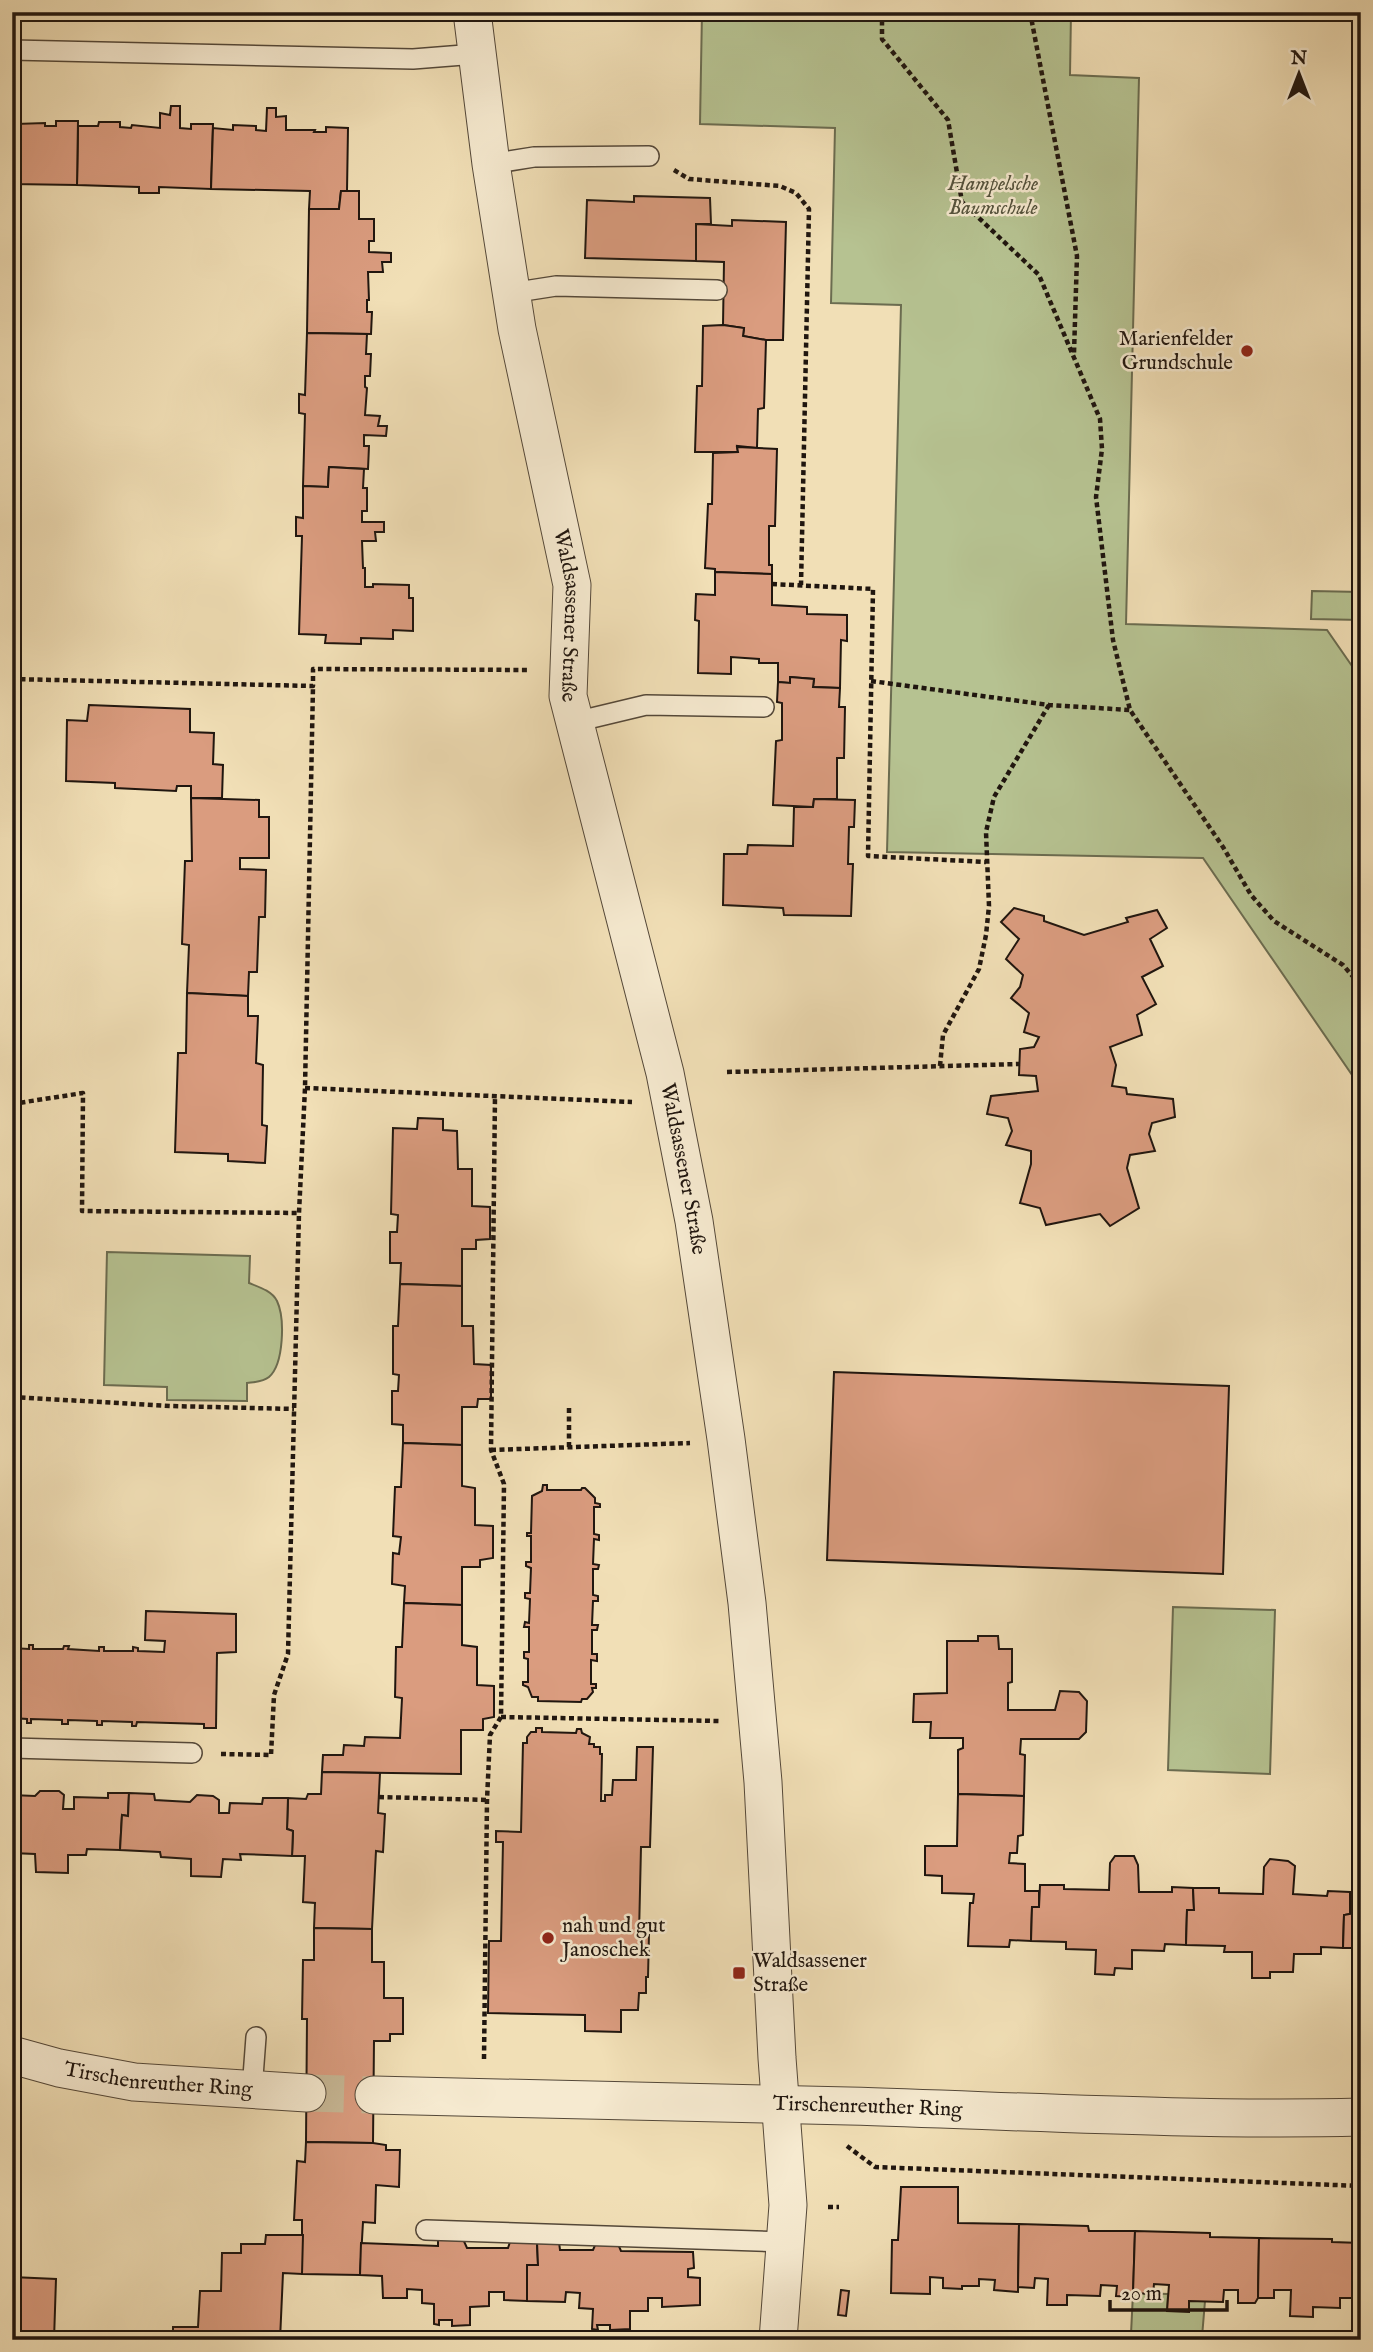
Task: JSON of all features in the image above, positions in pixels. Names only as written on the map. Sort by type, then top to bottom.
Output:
[{"type":"street","name":"Waldsassener Straße","points":[[472,12],[491,164],[517,329],[572,585],[568,696],[665,1073],[694,1221],[747,1603],[763,1782],[788,2205],[778,2340]]},
{"type":"street","name":"Tirschenreuther Ring","points":[[12,2055],[59,2068],[134,2082],[307,2093]]},
{"type":"street","name":"Tirschenreuther Ring","points":[[374,2095],[1150,2116],[1290,2119],[1361,2117]]},
{"type":"lane","points":[[12,50],[413,59],[476,54]]},
{"type":"lane","points":[[491,164],[534,158],[649,156]]},
{"type":"lane","points":[[511,293],[556,286],[717,290]]},
{"type":"lane","points":[[575,722],[646,705],[764,707]]},
{"type":"lane","points":[[12,1748],[192,1753]]},
{"type":"lane","points":[[252,2090],[256,2037]]},
{"type":"lane","points":[[426,2230],[786,2242]]},
{"type":"path","points":[[882,12],[882,39],[948,120],[962,202],[1039,275],[1100,419],[1102,449],[1096,497],[1113,640],[1130,710],[1223,847],[1251,895],[1275,920],[1343,965],[1361,986]]},
{"type":"path","points":[[1030,12],[1077,256],[1073,356]]},
{"type":"path","points":[[649,156],[689,179],[780,186],[796,193],[809,209],[801,585]]},
{"type":"path","points":[[772,584],[873,589],[868,856],[986,862]]},
{"type":"path","points":[[192,1753],[271,1755],[274,1695],[288,1654],[299,1213],[306,1088],[313,669],[530,670]]},
{"type":"path","points":[[12,1030],[15,679],[313,686]]},
{"type":"path","points":[[871,681],[1049,705],[1130,710]]},
{"type":"path","points":[[940,1066],[943,1035],[979,969],[986,935],[989,906],[986,832],[994,797],[1049,705]]},
{"type":"path","points":[[727,1072],[1020,1065]]},
{"type":"path","points":[[306,1088],[633,1102]]},
{"type":"path","points":[[12,1104],[83,1093],[82,1211],[299,1213]]},
{"type":"path","points":[[484,2098],[487,1800],[490,1735],[501,1717],[504,1484],[491,1450],[495,1096]]},
{"type":"path","points":[[12,1397],[171,1406],[294,1409]]},
{"type":"path","points":[[569,1405],[569,1447]]},
{"type":"path","points":[[491,1450],[690,1443]]},
{"type":"path","points":[[501,1717],[720,1721]]},
{"type":"path","points":[[379,1797],[487,1800]]},
{"type":"path","points":[[847,2147],[875,2167],[1361,2186]]},
{"type":"path","points":[[828,2207],[839,2207]]},
{"type":"path","points":[[828,2336],[908,2340]]},
{"type":"green space","name":"Hampelsche Baumschule","points":[[702,12],[1071,12],[1070,75],[1139,78],[1126,624],[1327,630],[1361,679],[1361,1088],[1203,858],[887,852],[901,305],[831,303],[835,128],[700,124]]},
{"type":"green space","points":[[1312,591],[1361,592],[1361,620],[1311,619]]},
{"type":"green space","points":[[107,1252],[250,1256],[249,1283],[272,1295],[280,1309],[282,1340],[274,1371],[264,1380],[247,1383],[247,1401],[167,1400],[167,1387],[104,1385]]},
{"type":"green space","points":[[1173,1607],[1275,1610],[1270,1774],[1168,1770]]},
{"type":"green space","points":[[1133,2293],[1168,2294],[1167,2310],[1189,2311],[1189,2301],[1205,2301],[1202,2337],[1131,2334]]},
{"type":"building","points":[[171,106],[180,106],[180,128],[191,129],[191,124],[213,124],[211,189],[159,187],[159,193],[139,193],[139,187],[77,185],[78,126],[120,122],[120,127],[131,128],[132,125],[160,128],[160,113],[170,115]]},
{"type":"building","points":[[267,108],[276,108],[276,117],[286,116],[286,130],[326,132],[326,127],[348,128],[347,191],[341,191],[339,209],[309,209],[310,191],[211,189],[213,128],[233,130],[233,125],[256,126],[256,130],[266,131]]},
{"type":"building","points":[[16,109],[16,124],[45,123],[45,126],[56,126],[56,121],[78,121],[77,185],[12,184],[12,111]]},
{"type":"building","points":[[341,191],[359,191],[359,219],[374,219],[374,241],[369,241],[369,252],[391,253],[391,262],[382,262],[383,272],[368,272],[367,312],[372,312],[371,334],[307,333],[309,209],[339,209]]},
{"type":"building","points":[[634,196],[710,198],[711,224],[696,224],[696,261],[585,258],[587,200],[634,202]]},
{"type":"building","points":[[732,220],[786,222],[783,340],[743,336],[744,328],[723,325],[724,262],[696,261],[696,224],[732,226]]},
{"type":"building","points":[[703,326],[744,328],[743,336],[766,340],[764,408],[758,409],[757,448],[737,446],[738,452],[695,452],[697,386],[702,386]]},
{"type":"building","points":[[307,333],[367,334],[366,354],[371,354],[370,376],[365,376],[365,415],[380,416],[378,426],[387,426],[386,436],[364,435],[364,446],[369,446],[368,469],[329,467],[328,487],[303,486],[305,414],[299,413],[299,394],[305,395]]},
{"type":"building","points":[[737,447],[777,449],[775,526],[769,526],[769,565],[772,565],[772,574],[715,572],[715,569],[705,568],[708,504],[712,504],[713,453],[738,452]]},
{"type":"building","points":[[329,467],[364,469],[363,488],[367,488],[367,511],[362,511],[362,522],[384,522],[384,532],[375,532],[376,541],[362,541],[365,587],[373,587],[373,584],[409,585],[409,598],[413,598],[413,631],[393,630],[393,639],[361,638],[361,644],[325,643],[326,635],[299,634],[302,536],[296,536],[296,517],[303,518],[303,486],[328,487]]},
{"type":"building","points":[[715,572],[772,574],[772,605],[807,607],[807,614],[847,615],[847,641],[841,640],[840,688],[813,687],[814,679],[790,677],[790,683],[778,682],[778,663],[759,663],[759,659],[731,657],[731,674],[698,673],[699,621],[695,620],[696,594],[715,595]]},
{"type":"building","points":[[790,677],[814,679],[813,687],[840,688],[839,707],[845,707],[844,758],[837,758],[837,799],[814,799],[813,807],[773,805],[776,741],[782,740],[782,703],[777,702],[778,682],[790,683]]},
{"type":"building","points":[[89,705],[190,709],[190,732],[214,733],[213,764],[223,765],[222,798],[191,798],[191,786],[177,786],[176,791],[115,788],[115,783],[66,781],[67,720],[87,721]]},
{"type":"building","points":[[191,798],[259,800],[259,817],[269,817],[269,858],[240,858],[240,869],[266,870],[265,917],[259,917],[257,972],[249,972],[248,996],[187,993],[189,945],[182,944],[185,861],[192,861]]},
{"type":"building","points":[[814,799],[855,800],[854,827],[849,827],[848,864],[853,864],[851,916],[784,915],[783,908],[723,905],[724,854],[747,854],[748,845],[793,846],[794,807],[813,807]]},
{"type":"building","points":[[1014,908],[1044,916],[1044,921],[1084,935],[1128,922],[1126,918],[1157,910],[1167,928],[1150,939],[1163,966],[1142,977],[1156,1004],[1137,1015],[1142,1035],[1110,1047],[1116,1065],[1112,1086],[1126,1088],[1127,1094],[1173,1099],[1175,1117],[1152,1123],[1149,1134],[1155,1151],[1130,1155],[1127,1168],[1139,1208],[1110,1226],[1100,1214],[1046,1225],[1040,1208],[1020,1203],[1031,1164],[1031,1151],[1006,1145],[1012,1131],[1008,1118],[987,1114],[991,1096],[1038,1091],[1036,1076],[1019,1075],[1020,1049],[1034,1047],[1039,1037],[1024,1032],[1029,1013],[1011,998],[1020,987],[1023,975],[1006,959],[1019,939],[1001,922]]},
{"type":"building","points":[[187,993],[248,996],[248,1016],[258,1016],[256,1063],[263,1065],[262,1125],[267,1126],[265,1163],[228,1161],[228,1154],[175,1152],[178,1053],[186,1053]]},
{"type":"building","points":[[418,1118],[443,1119],[443,1130],[457,1131],[458,1169],[472,1169],[472,1206],[490,1207],[490,1239],[476,1240],[476,1249],[462,1249],[462,1286],[400,1284],[401,1263],[390,1263],[390,1232],[397,1232],[398,1215],[391,1214],[393,1128],[417,1129]]},
{"type":"building","points":[[400,1284],[462,1286],[462,1326],[473,1326],[474,1364],[491,1365],[491,1399],[478,1399],[477,1407],[462,1407],[462,1445],[403,1443],[403,1425],[392,1424],[392,1391],[398,1391],[399,1375],[393,1374],[393,1326],[398,1326]]},
{"type":"building","points":[[1354,1326],[1361,1326],[1361,1354],[1353,1353]]},
{"type":"building","points":[[834,1372],[1229,1386],[1223,1574],[827,1560]]},
{"type":"building","points":[[403,1443],[462,1445],[462,1486],[475,1488],[475,1525],[493,1526],[493,1558],[480,1560],[480,1567],[462,1567],[462,1605],[404,1603],[405,1586],[392,1584],[393,1553],[399,1554],[401,1537],[393,1536],[395,1487],[401,1487]]},
{"type":"building","points":[[543,1485],[547,1485],[547,1490],[585,1488],[595,1498],[595,1503],[600,1504],[600,1507],[594,1507],[594,1534],[599,1535],[599,1540],[594,1539],[593,1564],[599,1565],[598,1569],[593,1569],[593,1595],[598,1596],[598,1601],[593,1601],[592,1625],[598,1625],[597,1630],[592,1630],[592,1654],[597,1654],[597,1661],[591,1660],[591,1684],[596,1684],[596,1688],[592,1688],[593,1692],[581,1702],[538,1701],[538,1697],[532,1697],[528,1687],[523,1685],[523,1682],[528,1682],[528,1659],[524,1658],[524,1652],[529,1652],[529,1627],[524,1627],[525,1622],[529,1623],[530,1599],[525,1598],[525,1593],[530,1593],[531,1568],[526,1566],[526,1562],[531,1562],[531,1536],[527,1536],[527,1533],[531,1533],[532,1496],[542,1491]]},
{"type":"building","points":[[404,1603],[462,1605],[462,1645],[477,1647],[477,1685],[494,1686],[494,1717],[483,1719],[483,1730],[461,1730],[461,1774],[322,1772],[323,1755],[343,1755],[344,1745],[364,1746],[365,1737],[400,1738],[402,1698],[395,1697],[396,1647],[402,1647]]},
{"type":"building","points":[[146,1611],[236,1614],[236,1652],[217,1653],[216,1728],[204,1728],[204,1724],[137,1722],[136,1726],[132,1726],[132,1722],[102,1721],[102,1725],[97,1725],[97,1721],[68,1720],[68,1724],[62,1724],[62,1720],[31,1719],[31,1723],[27,1723],[27,1719],[12,1718],[12,1648],[29,1649],[29,1645],[33,1645],[33,1649],[63,1649],[64,1646],[69,1646],[68,1649],[99,1651],[99,1647],[104,1647],[104,1651],[133,1651],[133,1647],[138,1648],[138,1651],[164,1652],[165,1641],[145,1640]]},
{"type":"building","points":[[978,1636],[998,1636],[999,1649],[1012,1649],[1012,1682],[1008,1683],[1008,1710],[1055,1710],[1060,1691],[1079,1692],[1087,1701],[1086,1732],[1079,1739],[1021,1739],[1020,1754],[1025,1755],[1024,1796],[958,1794],[958,1750],[963,1748],[963,1738],[930,1738],[931,1722],[913,1722],[914,1694],[947,1693],[947,1641],[978,1641]]},
{"type":"building","points":[[536,1728],[542,1728],[542,1732],[576,1733],[577,1729],[581,1729],[582,1733],[590,1737],[589,1744],[600,1747],[601,1801],[605,1801],[605,1795],[612,1795],[613,1780],[636,1780],[637,1747],[653,1747],[650,1847],[641,1847],[639,1934],[649,1934],[648,1977],[646,1993],[639,1993],[638,2010],[621,2010],[621,2032],[585,2031],[585,2015],[488,2013],[489,1941],[501,1941],[503,1842],[496,1842],[496,1831],[521,1832],[523,1743],[527,1743],[527,1737],[531,1732],[536,1732]]},
{"type":"building","points":[[322,1772],[380,1773],[378,1813],[385,1814],[383,1852],[376,1851],[372,1929],[314,1928],[315,1903],[303,1902],[305,1856],[292,1856],[293,1831],[287,1829],[288,1798],[306,1799],[308,1794],[321,1794]]},
{"type":"building","points":[[40,1791],[59,1791],[64,1795],[63,1809],[74,1809],[74,1797],[108,1798],[108,1793],[129,1793],[128,1816],[122,1815],[120,1850],[87,1849],[86,1855],[68,1855],[68,1873],[36,1872],[35,1854],[12,1853],[12,1795],[35,1796]]},
{"type":"building","points":[[129,1793],[154,1794],[155,1800],[190,1802],[197,1795],[213,1796],[219,1800],[219,1813],[229,1813],[230,1803],[262,1804],[263,1798],[288,1798],[287,1829],[293,1831],[292,1856],[240,1854],[241,1860],[223,1859],[221,1877],[191,1876],[191,1859],[161,1857],[160,1852],[120,1850],[122,1815],[128,1816]]},
{"type":"building","points":[[958,1794],[1024,1796],[1023,1835],[1018,1836],[1017,1853],[1010,1853],[1009,1863],[1025,1864],[1025,1891],[1039,1891],[1039,1907],[1032,1907],[1031,1941],[1010,1940],[1009,1947],[968,1946],[970,1903],[973,1903],[974,1894],[942,1893],[942,1876],[925,1875],[925,1846],[957,1846]]},
{"type":"building","points":[[1115,1856],[1134,1856],[1138,1865],[1139,1892],[1172,1892],[1172,1887],[1193,1888],[1194,1910],[1187,1910],[1186,1945],[1165,1944],[1164,1951],[1132,1950],[1132,1969],[1115,1968],[1114,1975],[1095,1974],[1096,1950],[1066,1949],[1066,1942],[1031,1941],[1032,1907],[1039,1907],[1040,1885],[1064,1885],[1064,1889],[1109,1890],[1110,1863]]},
{"type":"building","points":[[1270,1859],[1288,1861],[1295,1866],[1293,1894],[1327,1896],[1328,1891],[1350,1892],[1350,1914],[1344,1915],[1343,1948],[1321,1947],[1321,1954],[1294,1954],[1293,1972],[1270,1972],[1270,1978],[1252,1978],[1252,1952],[1224,1952],[1225,1946],[1186,1945],[1187,1910],[1194,1910],[1193,1888],[1219,1888],[1219,1893],[1263,1894],[1264,1867]]},
{"type":"building","points":[[1350,1892],[1361,1892],[1361,1948],[1343,1948],[1344,1915],[1350,1914]]},
{"type":"building","points":[[314,1928],[372,1929],[372,1962],[384,1962],[384,1998],[403,1998],[403,2034],[390,2034],[390,2041],[374,2041],[373,2143],[306,2142],[307,2019],[302,2019],[303,1960],[314,1960]]},
{"type":"building","points":[[306,2142],[373,2143],[386,2145],[386,2150],[400,2150],[399,2187],[376,2185],[375,2223],[363,2222],[360,2275],[302,2274],[302,2220],[294,2220],[297,2161],[305,2162]]},
{"type":"building","points":[[901,2187],[958,2187],[958,2223],[1019,2224],[1018,2292],[994,2290],[995,2280],[979,2279],[979,2286],[943,2288],[943,2278],[930,2277],[930,2294],[891,2293],[892,2240],[898,2240]]},
{"type":"building","points":[[1019,2224],[1088,2226],[1089,2231],[1135,2231],[1133,2297],[1116,2296],[1117,2286],[1101,2285],[1100,2296],[1067,2295],[1067,2305],[1047,2305],[1048,2279],[1035,2278],[1034,2288],[1018,2287]]},
{"type":"building","points":[[1135,2231],[1210,2233],[1210,2237],[1259,2238],[1258,2298],[1255,2303],[1238,2303],[1238,2290],[1224,2290],[1223,2302],[1189,2301],[1189,2312],[1167,2311],[1169,2285],[1154,2284],[1153,2294],[1133,2293]]},
{"type":"building","points":[[266,2235],[303,2235],[302,2274],[283,2273],[280,2340],[173,2340],[173,2327],[198,2327],[200,2291],[221,2291],[222,2253],[241,2253],[241,2244],[265,2244]]},
{"type":"building","points":[[1259,2238],[1332,2239],[1332,2242],[1361,2243],[1361,2308],[1356,2307],[1356,2298],[1340,2298],[1340,2308],[1313,2307],[1313,2317],[1290,2316],[1291,2290],[1274,2290],[1274,2298],[1258,2298]]},
{"type":"building","points":[[438,2239],[463,2239],[467,2248],[508,2248],[510,2242],[537,2242],[538,2265],[527,2265],[527,2301],[504,2300],[504,2292],[489,2292],[489,2306],[470,2307],[470,2325],[452,2326],[452,2320],[439,2320],[439,2325],[434,2324],[434,2304],[422,2303],[422,2290],[407,2289],[407,2298],[383,2298],[382,2276],[360,2275],[361,2243],[438,2246]]},
{"type":"building","points":[[537,2242],[559,2242],[560,2250],[593,2250],[596,2243],[618,2244],[621,2251],[693,2252],[694,2268],[688,2269],[688,2277],[700,2278],[700,2305],[662,2307],[662,2298],[648,2298],[648,2311],[630,2311],[630,2329],[610,2330],[610,2325],[597,2325],[598,2330],[592,2329],[593,2309],[579,2308],[580,2293],[566,2292],[565,2302],[527,2301],[527,2265],[538,2265]]},
{"type":"building","points":[[12,2277],[56,2279],[54,2340],[12,2340]]},
{"type":"building","points":[[841,2290],[849,2291],[846,2316],[838,2315]]},
{"type":"tunnel","points":[[307,2093],[374,2095]]},
{"type":"place","name":"Marienfelder Grundschule","points":[[1247,351]]},
{"type":"place","name":"nah und gut Janoschek","points":[[548,1938]]},
{"type":"place","name":"Waldsassener Straße","points":[[739,1973]]}]
